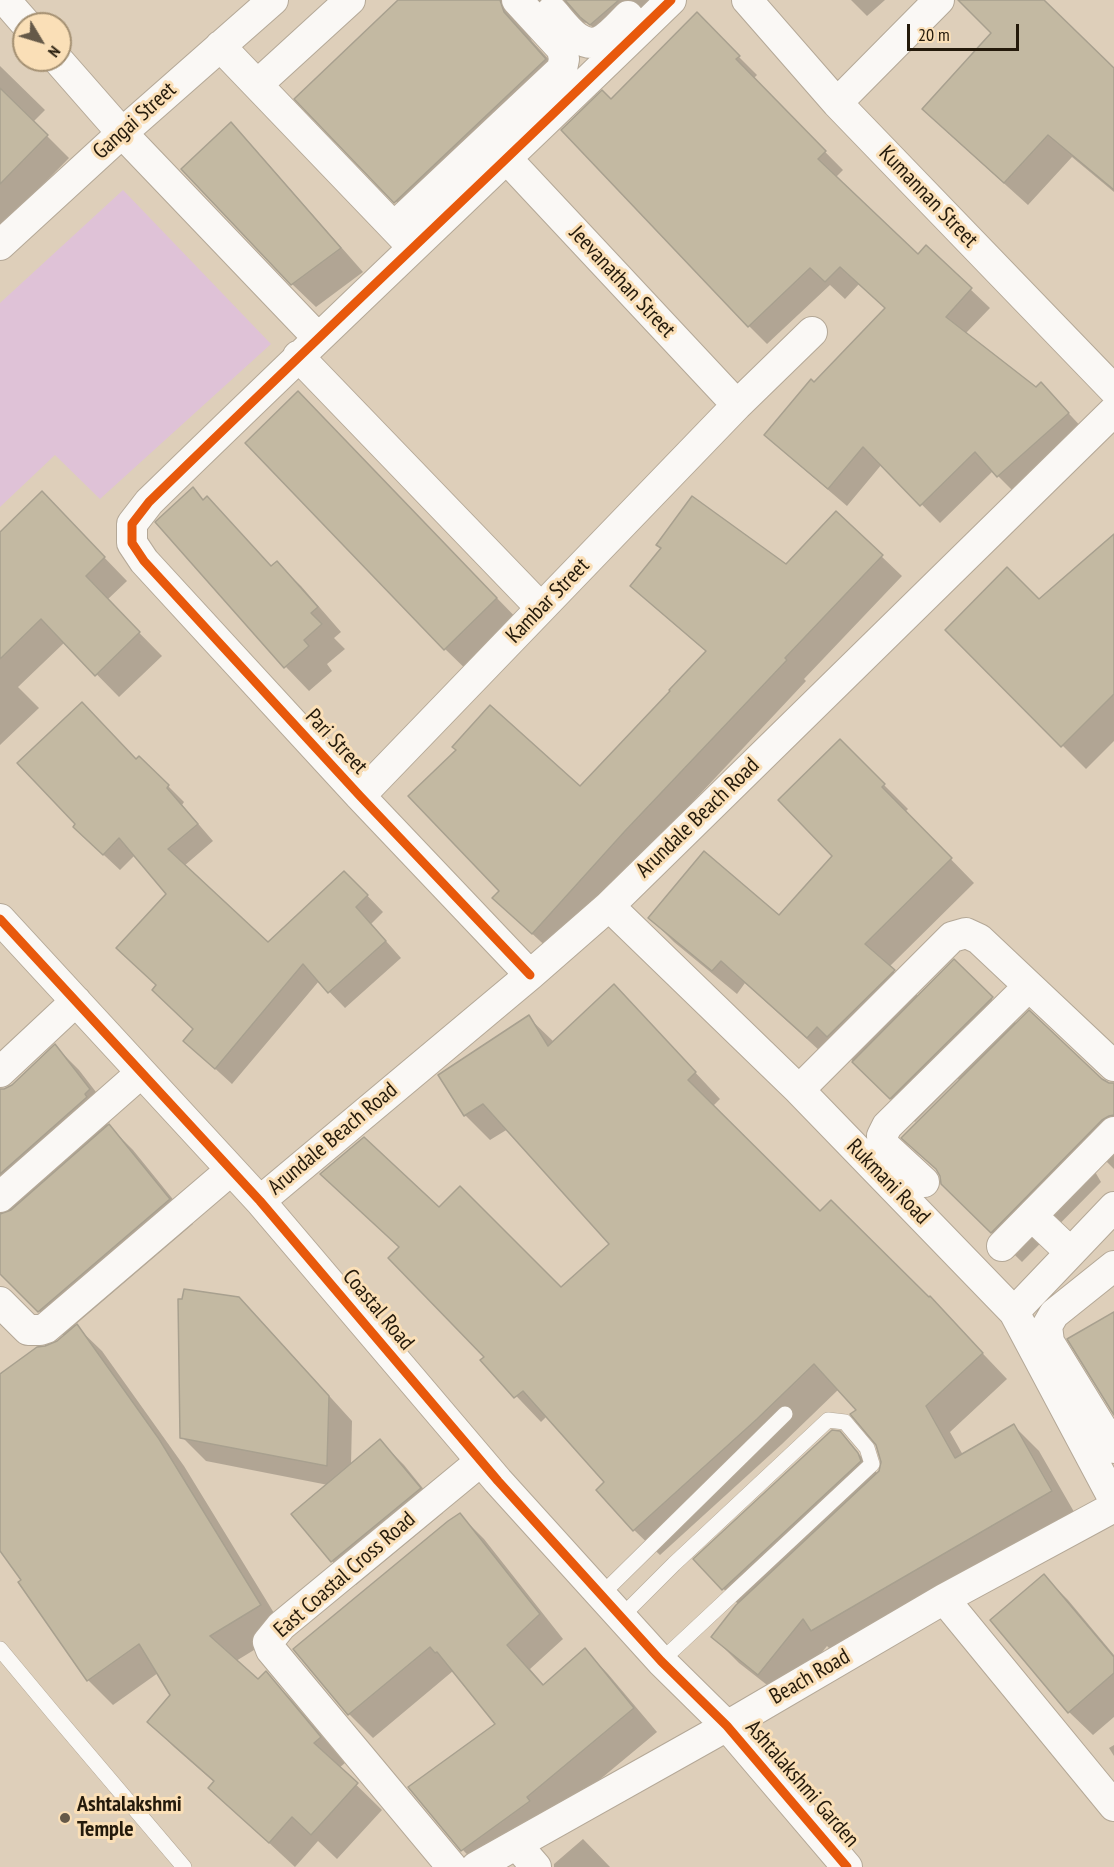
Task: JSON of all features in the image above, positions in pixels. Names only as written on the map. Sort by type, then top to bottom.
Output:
[{"type":"street","points":[[5,0],[16,12]]},
{"type":"street","name":"Gangai Street","points":[[0,245],[122,133],[273,0]]},
{"type":"street","points":[[258,84],[350,0]]},
{"type":"street","points":[[308,347],[404,237],[562,69],[564,59],[562,49],[518,0]]},
{"type":"street","points":[[542,0],[579,40],[590,43],[601,41],[646,0]]},
{"type":"street","points":[[404,237],[507,159],[671,0]]},
{"type":"street","name":"Kumannan Street","points":[[747,0],[837,103],[1114,390]]},
{"type":"street","points":[[837,103],[939,0]]},
{"type":"street","points":[[220,46],[404,237]]},
{"type":"street","points":[[69,72],[308,347],[541,608]]},
{"type":"street","name":"Jeevanathan Street","points":[[507,159],[737,405]]},
{"type":"street","name":"Kambar Street","points":[[360,796],[737,405],[812,332]]},
{"type":"street","name":"Pari Street","points":[[308,347],[149,502],[132,524],[132,543],[144,561],[360,796],[530,975]]},
{"type":"street","name":"Arundale Beach Road","points":[[260,1201],[609,906],[1114,411]]},
{"type":"street","name":"Rukmani Road","points":[[609,906],[799,1090],[1014,1312],[1114,1500]]},
{"type":"street","name":"Coastal Road","points":[[0,919],[260,1201],[481,1461],[662,1660],[727,1726]]},
{"type":"street","points":[[799,1090],[952,937],[966,933],[979,939],[1114,1066]]},
{"type":"street","points":[[924,1182],[885,1146],[882,1136],[887,1126],[1029,986]]},
{"type":"street","points":[[0,1072],[76,1001]]},
{"type":"street","points":[[0,1177],[135,1066]]},
{"type":"street","points":[[0,1197],[135,1066]]},
{"type":"street","points":[[1002,1246],[1114,1132]]},
{"type":"street","points":[[0,1302],[28,1330],[46,1328],[231,1170]]},
{"type":"street","points":[[1014,1312],[1114,1207]]},
{"type":"street","points":[[1032,1216],[1070,1252]]},
{"type":"street","points":[[1114,1266],[1054,1314],[1047,1326],[1049,1342],[1114,1448]]},
{"type":"street","name":"East Coastal Cross Road","points":[[452,1867],[271,1650],[268,1642],[281,1626],[481,1461]]},
{"type":"street","name":"Beach Road","points":[[476,1867],[527,1856],[727,1726],[944,1599],[1114,1506]]},
{"type":"street","points":[[944,1599],[1114,1806]]},
{"type":"street","name":"Ashtalakshmi Garden","points":[[727,1726],[847,1867]]},
{"type":"lane","points":[[602,1594],[785,1414]]},
{"type":"lane","points":[[622,1616],[674,1564],[828,1420],[845,1422],[867,1448],[872,1464],[662,1660]]},
{"type":"lane","points":[[0,1649],[184,1867]]},
{"type":"shaded area","points":[[123,190],[271,344],[100,499],[55,455],[0,507],[0,303]]},
{"type":"building","points":[[398,0],[500,0],[504,12],[546,59],[394,203],[294,99]]},
{"type":"building","points":[[565,0],[619,0],[590,25]]},
{"type":"building","points":[[958,0],[1044,0],[1114,68],[1114,190],[1048,135],[1004,183],[922,109],[991,33]]},
{"type":"building","points":[[697,12],[740,56],[736,59],[826,151],[818,159],[918,254],[926,245],[972,288],[946,317],[1036,387],[1041,382],[1069,413],[997,477],[975,452],[920,506],[863,447],[828,489],[764,435],[811,379],[814,382],[885,308],[840,267],[825,282],[810,268],[748,327],[561,130],[602,90],[611,99]]},
{"type":"building","points":[[0,88],[48,135],[0,184]]},
{"type":"building","points":[[231,122],[341,248],[291,285],[181,169]]},
{"type":"building","points":[[298,391],[497,598],[444,650],[245,443]]},
{"type":"building","points":[[193,487],[203,500],[207,496],[271,566],[277,561],[318,607],[311,613],[322,624],[304,640],[309,646],[284,668],[155,522]]},
{"type":"building","points":[[42,491],[105,557],[86,576],[140,632],[95,676],[41,619],[0,659],[0,532]]},
{"type":"building","points":[[692,496],[786,564],[836,511],[883,555],[785,658],[787,660],[625,831],[532,934],[492,898],[499,891],[408,796],[456,750],[452,747],[490,705],[580,786],[670,691],[706,651],[630,586],[661,548],[656,545]]},
{"type":"building","points":[[1114,534],[1114,694],[1061,747],[945,630],[1007,567],[1039,599]]},
{"type":"building","points":[[82,702],[136,759],[139,756],[169,785],[167,788],[198,824],[168,849],[268,942],[344,871],[368,895],[356,907],[386,941],[328,993],[303,964],[215,1069],[183,1041],[193,1029],[152,990],[156,985],[116,948],[166,894],[119,838],[103,855],[73,827],[75,824],[17,763]]},
{"type":"building","points":[[840,739],[885,784],[882,787],[952,858],[865,944],[895,970],[827,1037],[817,1027],[807,1038],[721,961],[712,971],[648,918],[704,851],[779,915],[832,856],[778,800]]},
{"type":"building","points":[[954,959],[993,997],[890,1099],[852,1062]]},
{"type":"building","points":[[614,984],[696,1072],[688,1080],[820,1211],[831,1200],[930,1296],[983,1353],[926,1406],[955,1458],[1014,1424],[1052,1491],[811,1631],[803,1619],[758,1675],[711,1637],[736,1605],[879,1471],[881,1462],[876,1445],[850,1414],[856,1410],[814,1364],[633,1531],[596,1490],[604,1482],[523,1391],[514,1398],[480,1360],[484,1357],[388,1258],[399,1247],[320,1174],[364,1137],[439,1207],[460,1186],[561,1287],[609,1244],[483,1104],[464,1116],[438,1075],[529,1015],[548,1046]]},
{"type":"building","points":[[1029,1010],[1102,1079],[1114,1083],[1114,1115],[1102,1120],[991,1233],[941,1184],[936,1169],[901,1138]]},
{"type":"building","points":[[55,1044],[90,1089],[85,1094],[87,1097],[0,1174],[0,1089],[12,1085]]},
{"type":"building","points":[[109,1124],[170,1199],[38,1312],[0,1274],[0,1214],[11,1210]]},
{"type":"building","points":[[184,1289],[239,1297],[329,1396],[327,1466],[180,1438],[178,1299],[182,1299]]},
{"type":"building","points":[[1114,1312],[1114,1415],[1067,1339]]},
{"type":"building","points":[[77,1324],[159,1439],[261,1605],[210,1636],[258,1679],[266,1671],[321,1737],[314,1743],[358,1783],[311,1835],[292,1817],[269,1843],[208,1788],[214,1781],[147,1722],[170,1695],[139,1644],[87,1681],[18,1582],[21,1580],[0,1551],[0,1374],[37,1347],[57,1341]]},
{"type":"building","points":[[832,1430],[840,1431],[858,1453],[861,1461],[722,1590],[693,1559]]},
{"type":"building","points":[[380,1439],[421,1488],[331,1562],[291,1514]]},
{"type":"building","points":[[460,1513],[540,1614],[507,1645],[543,1685],[585,1648],[634,1708],[527,1797],[530,1801],[461,1851],[408,1787],[495,1724],[437,1652],[435,1653],[430,1647],[348,1715],[293,1649]]},
{"type":"building","points":[[1044,1574],[1114,1657],[1114,1673],[1068,1713],[990,1620]]},
{"type":"cycle path","points":[[530,975],[360,796],[144,561],[132,543],[132,524],[149,502],[671,0]]},
{"type":"cycle path","points":[[0,919],[260,1201],[498,1481],[661,1661],[727,1726],[847,1867]]},
{"type":"place","name":"Ashtalakshmi Temple","points":[[65,1818]]}]
